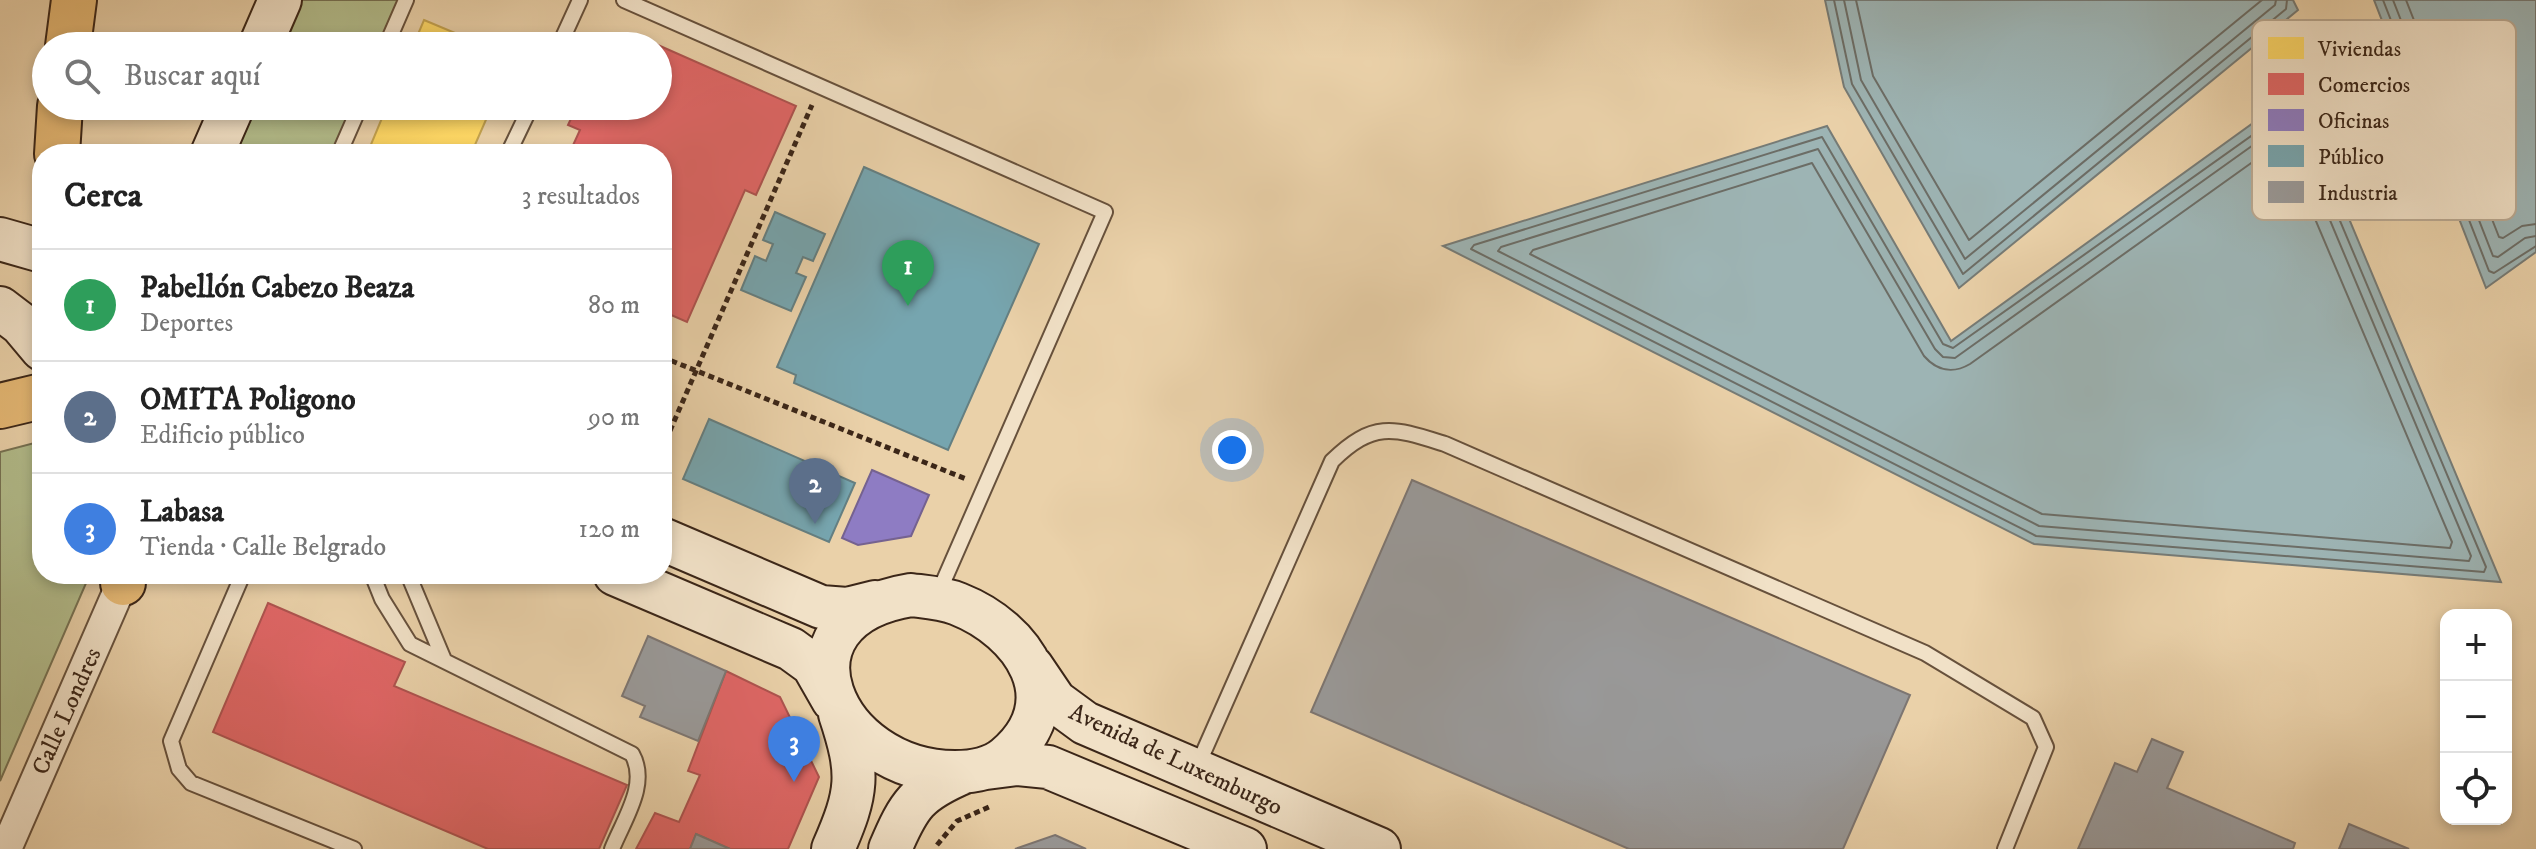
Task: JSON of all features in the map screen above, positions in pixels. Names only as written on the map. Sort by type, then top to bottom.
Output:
[{"type":"highway","points":[[70,32],[74,0]]},
{"type":"highway","points":[[58,144],[59,120]]},
{"type":"highway","points":[[0,406],[32,398]]},
{"type":"highway","points":[[0,433],[32,428]]},
{"type":"main road","points":[[266,32],[280,0]]},
{"type":"main road","points":[[216,144],[227,120]]},
{"type":"main road","points":[[0,239],[32,248]]},
{"type":"main road","points":[[0,308],[32,337]]},
{"type":"main road","points":[[672,543],[821,607],[847,609],[911,595],[959,605],[992,623],[1020,647],[1032,667],[1038,689],[1032,727],[981,782]]},
{"type":"main road","points":[[638,584],[791,649],[813,665],[836,706],[860,737],[901,762],[981,782]]},
{"type":"main road","points":[[833,849],[852,805],[854,788],[852,753],[836,706],[828,664],[835,642],[846,624],[863,609],[884,599]]},
{"type":"main road","name":"Avenida de Luxemburgo","points":[[1032,667],[1055,701],[1068,713],[1379,849]]},
{"type":"main road","points":[[890,849],[906,810],[917,797],[981,782],[1016,764],[1057,769],[1245,849]]},
{"type":"street","name":"Calle Londres","points":[[6,849],[121,584]]},
{"type":"lane","points":[[392,32],[406,0]]},
{"type":"lane","points":[[565,32],[580,0]]},
{"type":"lane","points":[[624,0],[1105,212],[937,598]]},
{"type":"lane","points":[[343,144],[354,120]]},
{"type":"lane","points":[[513,144],[524,120]]},
{"type":"lane","points":[[1195,770],[1332,461],[1349,445],[1392,428],[1445,444],[1925,653],[2033,718],[2046,747],[2005,849]]},
{"type":"lane","points":[[239,584],[171,741],[173,756],[191,783],[354,849]]},
{"type":"lane","points":[[376,584],[410,644],[616,743],[632,754],[639,766],[640,781],[612,849]]},
{"type":"lane","points":[[412,584],[444,660]]},
{"type":"path","points":[[672,426],[820,86]]},
{"type":"path","points":[[672,361],[985,487]]},
{"type":"path","points":[[937,845],[957,821],[981,782]]},
{"type":"green space","points":[[280,0],[406,0],[392,32],[266,32]]},
{"type":"green space","points":[[227,120],[354,120],[343,144],[216,144]]},
{"type":"green space","points":[[32,444],[32,584],[86,584],[0,781],[0,452]]},
{"type":"water","points":[[1825,0],[2293,0],[2298,10],[2286,20],[2252,20],[2252,48],[1959,288],[1844,87]]},
{"type":"water","points":[[2374,0],[2536,0],[2536,252],[2486,288],[2460,220],[2516,220],[2516,20],[2382,20]]},
{"type":"water","points":[[2252,124],[2252,220],[2350,220],[2501,582],[2034,544],[1443,246],[1827,126],[1951,341]]},
{"type":"building: Viviendas","points":[[424,20],[453,32],[419,32]]},
{"type":"building: Viviendas","points":[[381,120],[486,120],[475,144],[371,144]]},
{"type":"building: Comercios","points":[[672,51],[796,106],[756,195],[745,190],[687,322],[672,315],[672,144],[574,144],[580,130],[568,125],[570,120],[672,120]]},
{"type":"building: Comercios","points":[[268,603],[405,662],[394,686],[627,785],[599,849],[488,849],[213,732]]},
{"type":"building: Comercios","points":[[726,671],[780,697],[819,777],[788,849],[730,849],[696,834],[690,849],[636,849],[655,813],[679,822],[700,775],[688,771]]},
{"type":"building: Oficinas","points":[[872,470],[929,495],[911,536],[858,545],[842,538]]},
{"type":"building: Público","points":[[864,167],[1039,244],[948,450],[794,383],[796,375],[777,367]]},
{"type":"building: Público","points":[[775,212],[825,234],[813,261],[803,257],[796,273],[806,277],[791,311],[741,290],[755,256],[766,261],[773,244],[763,240]]},
{"type":"building: Público","points":[[709,419],[855,483],[829,542],[683,479]]},
{"type":"building: Industria","points":[[1412,480],[1910,695],[1843,849],[1629,849],[1311,712]]},
{"type":"building: Industria","points":[[648,636],[726,671],[698,741],[640,717],[645,706],[622,696]]},
{"type":"building: Industria","points":[[2152,739],[2183,752],[2167,788],[2295,843],[2293,849],[2078,849],[2115,763],[2137,772]]},
{"type":"building: Industria","points":[[2349,824],[2409,849],[2339,849]]},
{"type":"building: Industria","points":[[696,834],[730,849],[690,849]]},
{"type":"building: Industria","points":[[1055,835],[1086,849],[1015,849]]},
{"type":"place","name":"Pabellón Cabezo Beaza","points":[[908,306]]},
{"type":"place","name":"OMITA Poligono","points":[[815,524]]},
{"type":"place","name":"Labasa","points":[[794,782]]}]
